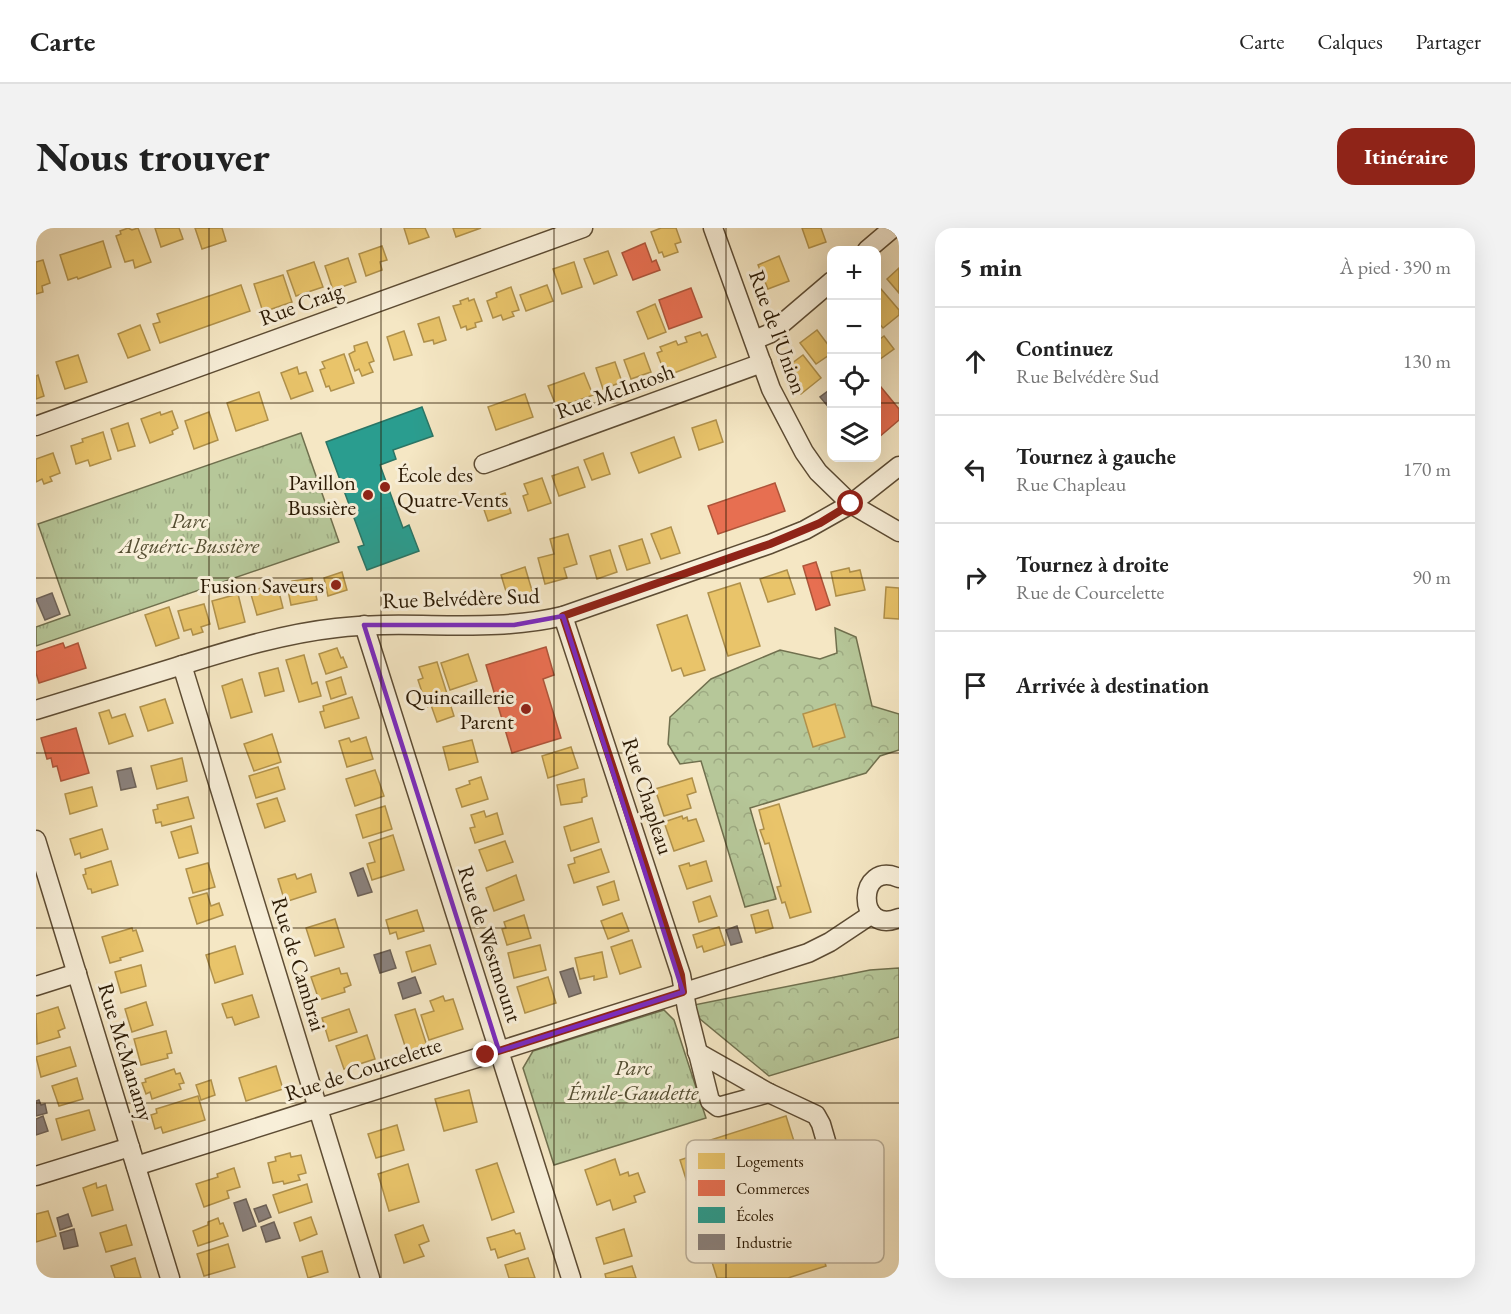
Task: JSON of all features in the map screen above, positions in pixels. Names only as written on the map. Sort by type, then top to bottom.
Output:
[{"type":"street","name":"Rue Craig","points":[[36,426],[583,228]]},
{"type":"street","name":"Rue de l'Union","points":[[713,228],[771,389],[804,452],[818,472],[851,504],[899,532]]},
{"type":"street","points":[[872,246],[893,228]]},
{"type":"street","points":[[754,340],[771,333],[827,284]]},
{"type":"street","name":"Rue McIntosh","points":[[484,464],[762,363]]},
{"type":"street","name":"Rue Belvédère Sud","points":[[36,710],[231,650],[308,632],[364,625],[514,625],[563,616],[770,544],[820,523],[851,504],[899,466]]},
{"type":"street","name":"Rue Chapleau","points":[[563,616],[681,975],[683,992],[710,1101],[718,1107],[769,1093]]},
{"type":"street","name":"Rue de Westmount","points":[[364,625],[571,1278]]},
{"type":"street","name":"Rue de Cambrai","points":[[182,665],[370,1278]]},
{"type":"street","name":"Rue McManamy","points":[[36,840],[170,1278]]},
{"type":"street","points":[[899,878],[888,875],[880,877],[869,886],[866,901],[872,914],[884,920],[899,918]]},
{"type":"street","name":"Rue de Courcelette","points":[[136,1166],[808,953],[830,942],[872,914]]},
{"type":"street","points":[[36,986],[77,973]]},
{"type":"street","points":[[697,1052],[769,1093],[816,1115],[826,1140]]},
{"type":"street","points":[[36,1176],[130,1147]]},
{"type":"highlighted area","points":[[563,616],[683,992],[499,1051],[364,625],[514,625]]},
{"type":"green space","name":"Parc Alguéric-Bussière","points":[[301,433],[339,542],[36,646],[36,627],[70,615],[38,524]]},
{"type":"green space","points":[[835,628],[856,637],[872,706],[899,714],[899,750],[880,756],[866,773],[750,808],[776,899],[745,907],[701,761],[680,764],[668,744],[670,717],[711,679],[780,650],[820,659],[837,653]]},
{"type":"green space","points":[[899,968],[899,1037],[769,1076],[700,1019],[694,1005],[870,970]]},
{"type":"green space","name":"Parc Émile-Gaudette","points":[[664,1010],[674,1020],[706,1118],[554,1165],[523,1068],[533,1051]]},
{"type":"building: Logements","points":[[128,228],[132,230],[138,228],[151,262],[135,268],[133,260],[125,262],[116,236],[121,234],[120,231]]},
{"type":"building: Logements","points":[[155,228],[179,228],[183,239],[161,247]]},
{"type":"building: Logements","points":[[195,228],[222,228],[226,241],[202,249]]},
{"type":"building: Logements","points":[[404,228],[425,228],[429,237],[409,244]]},
{"type":"building: Logements","points":[[453,228],[481,228],[456,237]]},
{"type":"building: Logements","points":[[661,228],[676,228],[681,242],[675,244],[678,252],[664,257],[662,252],[659,253],[651,232]]},
{"type":"building: Logements","points":[[802,228],[821,228],[826,242],[809,248]]},
{"type":"building: Logements","points":[[103,241],[111,267],[78,279],[77,277],[68,280],[60,255]]},
{"type":"building: Logements","points":[[382,246],[387,260],[380,262],[382,270],[366,276],[359,254]]},
{"type":"building: Logements","points":[[608,251],[617,275],[594,284],[584,259]]},
{"type":"building: Logements","points":[[779,256],[789,281],[768,289],[758,265]]},
{"type":"building: Logements","points":[[348,258],[356,282],[333,290],[325,266]]},
{"type":"building: Logements","points":[[43,260],[50,283],[42,286],[43,292],[36,294],[36,262]]},
{"type":"building: Logements","points":[[314,262],[323,287],[296,296],[287,271]]},
{"type":"building: Logements","points":[[574,262],[582,287],[562,294],[553,269]]},
{"type":"building: Logements","points":[[899,268],[899,293],[887,279]]},
{"type":"building: Logements","points":[[283,275],[292,302],[263,312],[254,284]]},
{"type":"building: Logements","points":[[241,285],[250,311],[160,343],[153,324],[160,322],[157,314]]},
{"type":"building: Logements","points":[[547,285],[553,301],[526,311],[520,295]]},
{"type":"building: Logements","points":[[511,287],[519,310],[512,312],[514,316],[503,320],[501,315],[493,318],[487,301],[497,297],[496,293]]},
{"type":"building: Logements","points":[[881,289],[899,310],[899,315],[883,328],[881,326]]},
{"type":"building: Logements","points":[[468,298],[469,301],[474,299],[482,321],[475,323],[476,327],[467,330],[466,326],[461,328],[453,306],[461,304],[460,301]]},
{"type":"building: Logements","points":[[655,304],[666,332],[648,339],[637,312]]},
{"type":"building: Logements","points":[[439,317],[446,340],[434,344],[433,340],[424,342],[418,324]]},
{"type":"building: Logements","points":[[140,325],[150,350],[128,358],[118,334]]},
{"type":"building: Logements","points":[[817,330],[827,343],[827,356],[816,364],[800,343]]},
{"type":"building: Logements","points":[[404,331],[412,355],[394,360],[387,337]]},
{"type":"building: Logements","points":[[700,332],[702,336],[707,334],[716,357],[666,376],[657,353],[662,351],[660,347],[676,341],[678,345],[687,342],[685,337]]},
{"type":"building: Logements","points":[[884,336],[894,349],[881,358],[881,354],[881,338]]},
{"type":"building: Logements","points":[[367,342],[374,361],[369,363],[373,372],[362,376],[359,369],[355,371],[349,354],[355,351],[354,346]]},
{"type":"building: Logements","points":[[644,353],[651,372],[631,379],[624,360]]},
{"type":"building: Logements","points":[[344,354],[354,383],[331,391],[329,386],[326,387],[320,370],[325,368],[322,362]]},
{"type":"building: Logements","points":[[78,355],[87,382],[65,389],[56,362]]},
{"type":"building: Logements","points":[[803,355],[821,378],[801,394],[791,381],[795,378],[787,367]]},
{"type":"building: Logements","points":[[615,362],[622,382],[603,389],[596,368]]},
{"type":"building: Logements","points":[[297,367],[299,374],[306,372],[313,391],[291,399],[281,373]]},
{"type":"building: Logements","points":[[584,373],[593,395],[557,408],[548,386]]},
{"type":"building: Logements","points":[[38,375],[44,396],[36,399],[36,376]]},
{"type":"building: Logements","points":[[259,392],[268,420],[236,431],[227,403]]},
{"type":"building: Logements","points":[[525,394],[533,417],[496,430],[488,407]]},
{"type":"building: Logements","points":[[172,411],[178,428],[172,431],[173,434],[150,443],[141,419],[160,412],[161,415]]},
{"type":"building: Logements","points":[[209,412],[218,440],[194,449],[185,421]]},
{"type":"building: Logements","points":[[716,420],[723,442],[699,450],[692,428]]},
{"type":"building: Logements","points":[[128,423],[135,446],[118,451],[111,429]]},
{"type":"building: Logements","points":[[103,432],[111,459],[90,466],[88,460],[76,464],[71,446],[83,442],[82,439]]},
{"type":"building: Logements","points":[[674,437],[681,457],[639,473],[631,453]]},
{"type":"building: Logements","points":[[53,453],[60,473],[50,477],[52,481],[44,484],[42,479],[36,482],[36,459]]},
{"type":"building: Logements","points":[[603,453],[610,474],[592,480],[584,460]]},
{"type":"building: Logements","points":[[578,467],[585,487],[559,496],[552,476]]},
{"type":"building: Logements","points":[[542,478],[551,503],[528,511],[523,496],[528,494],[524,484]]},
{"type":"building: Logements","points":[[505,493],[511,513],[488,521],[481,501]]},
{"type":"building: Logements","points":[[671,527],[680,553],[661,559],[651,534]]},
{"type":"building: Logements","points":[[568,534],[577,564],[564,568],[567,578],[545,584],[538,558],[554,554],[550,539]]},
{"type":"building: Logements","points":[[642,539],[650,563],[627,570],[619,546]]},
{"type":"building: Logements","points":[[610,550],[617,572],[597,579],[590,556]]},
{"type":"building: Logements","points":[[525,567],[533,594],[509,601],[501,575]]},
{"type":"building: Logements","points":[[849,568],[850,572],[860,570],[865,590],[836,596],[831,572]]},
{"type":"building: Logements","points":[[787,570],[795,594],[768,602],[760,579]]},
{"type":"building: Logements","points":[[342,572],[347,590],[328,596],[324,578]]},
{"type":"building: Logements","points":[[312,578],[317,600],[291,605],[288,590],[294,589],[292,581]]},
{"type":"building: Logements","points":[[740,583],[760,646],[728,656],[708,593]]},
{"type":"building: Logements","points":[[277,584],[283,608],[257,615],[250,591]]},
{"type":"building: Logements","points":[[886,587],[899,588],[899,619],[884,618]]},
{"type":"building: Logements","points":[[238,594],[245,622],[219,629],[212,601]]},
{"type":"building: Logements","points":[[204,604],[210,624],[201,627],[203,632],[193,635],[191,629],[184,631],[178,611]]},
{"type":"building: Logements","points":[[169,607],[179,638],[156,646],[145,615]]},
{"type":"building: Logements","points":[[687,615],[705,670],[684,676],[681,668],[672,671],[657,625]]},
{"type":"building: Logements","points":[[337,648],[347,667],[326,674],[319,654]]},
{"type":"building: Logements","points":[[468,654],[477,681],[450,690],[441,663]]},
{"type":"building: Logements","points":[[304,655],[312,684],[317,682],[321,696],[299,702],[286,660]]},
{"type":"building: Logements","points":[[437,662],[454,716],[437,722],[431,705],[427,707],[418,680],[423,678],[419,667]]},
{"type":"building: Logements","points":[[278,668],[284,691],[265,696],[259,673]]},
{"type":"building: Logements","points":[[341,677],[346,694],[331,699],[326,682]]},
{"type":"building: Logements","points":[[242,679],[252,712],[231,718],[222,686]]},
{"type":"building: Logements","points":[[352,697],[359,718],[325,728],[320,712],[324,711],[323,706]]},
{"type":"building: Logements","points":[[165,699],[173,723],[148,731],[140,707]]},
{"type":"building: Logements","points":[[835,704],[845,737],[813,747],[803,714]]},
{"type":"building: Logements","points":[[109,710],[112,718],[125,714],[133,736],[109,744],[99,713]]},
{"type":"building: Logements","points":[[272,734],[281,762],[254,771],[244,744]]},
{"type":"building: Logements","points":[[366,737],[373,759],[347,767],[339,741],[349,738],[351,742]]},
{"type":"building: Logements","points":[[472,740],[478,762],[449,770],[443,747]]},
{"type":"building: Logements","points":[[571,747],[578,768],[548,778],[542,756]]},
{"type":"building: Logements","points":[[182,758],[187,781],[157,789],[151,766]]},
{"type":"building: Logements","points":[[278,767],[285,789],[256,798],[249,776]]},
{"type":"building: Logements","points":[[375,770],[384,796],[355,806],[346,779]]},
{"type":"building: Logements","points":[[481,777],[488,799],[462,807],[456,789]]},
{"type":"building: Logements","points":[[692,778],[696,792],[687,795],[691,808],[664,816],[655,789]]},
{"type":"building: Logements","points":[[584,779],[587,796],[582,798],[582,802],[561,805],[557,785]]},
{"type":"building: Logements","points":[[92,787],[97,806],[70,814],[65,794]]},
{"type":"building: Logements","points":[[188,797],[194,818],[162,826],[161,822],[156,823],[153,810],[158,809],[157,805]]},
{"type":"building: Logements","points":[[277,798],[285,821],[265,828],[257,804]]},
{"type":"building: Logements","points":[[779,804],[811,912],[790,918],[777,887],[781,886],[769,843],[765,844],[760,830],[764,829],[759,810]]},
{"type":"building: Logements","points":[[385,806],[392,829],[363,838],[356,815]]},
{"type":"building: Logements","points":[[484,811],[486,817],[497,813],[503,834],[475,843],[470,828],[475,827],[471,815]]},
{"type":"building: Logements","points":[[682,816],[683,819],[687,817],[688,821],[696,819],[704,841],[674,851],[664,822]]},
{"type":"building: Logements","points":[[592,818],[599,842],[571,851],[564,827]]},
{"type":"building: Logements","points":[[191,826],[198,853],[179,858],[171,832]]},
{"type":"building: Logements","points":[[102,829],[108,849],[81,858],[80,853],[75,855],[70,839]]},
{"type":"building: Logements","points":[[393,835],[404,870],[372,880],[367,864],[375,862],[369,843]]},
{"type":"building: Logements","points":[[505,841],[513,862],[487,871],[479,850]]},
{"type":"building: Logements","points":[[601,849],[609,872],[574,883],[568,865],[575,863],[574,858]]},
{"type":"building: Logements","points":[[111,861],[118,885],[92,893],[83,875],[86,874],[85,869]]},
{"type":"building: Logements","points":[[706,861],[712,881],[687,889],[679,866],[689,863],[690,866]]},
{"type":"building: Logements","points":[[208,863],[215,887],[193,893],[186,869]]},
{"type":"building: Logements","points":[[295,874],[297,879],[311,874],[316,892],[285,902],[278,879]]},
{"type":"building: Logements","points":[[516,875],[524,900],[494,911],[486,888]]},
{"type":"building: Logements","points":[[614,881],[619,900],[603,905],[597,887]]},
{"type":"building: Logements","points":[[207,893],[211,906],[219,903],[223,915],[197,924],[189,898]]},
{"type":"building: Logements","points":[[710,896],[717,916],[699,922],[693,902]]},
{"type":"building: Logements","points":[[417,910],[424,931],[398,939],[396,932],[390,934],[386,920]]},
{"type":"building: Logements","points":[[768,910],[773,928],[756,933],[751,915]]},
{"type":"building: Logements","points":[[622,913],[629,931],[608,939],[601,921]]},
{"type":"building: Logements","points":[[524,915],[531,938],[507,945],[502,929],[506,928],[504,922]]},
{"type":"building: Logements","points":[[335,919],[344,947],[315,956],[306,928]]},
{"type":"building: Logements","points":[[719,927],[725,945],[704,952],[702,946],[697,948],[693,935]]},
{"type":"building: Logements","points":[[132,928],[133,931],[136,930],[143,951],[110,963],[102,937]]},
{"type":"building: Logements","points":[[632,940],[641,967],[620,974],[611,947]]},
{"type":"building: Logements","points":[[430,945],[436,964],[412,972],[406,952]]},
{"type":"building: Logements","points":[[540,945],[546,970],[514,978],[508,953]]},
{"type":"building: Logements","points":[[235,946],[243,974],[215,983],[206,955]]},
{"type":"building: Logements","points":[[602,952],[607,977],[594,980],[594,976],[580,979],[575,958]]},
{"type":"building: Logements","points":[[141,965],[146,986],[121,993],[115,972]]},
{"type":"building: Logements","points":[[339,968],[341,974],[347,973],[351,985],[344,988],[345,992],[319,1000],[311,977]]},
{"type":"building: Logements","points":[[548,977],[556,1003],[525,1013],[517,987]]},
{"type":"building: Logements","points":[[252,995],[259,1017],[235,1025],[232,1017],[227,1018],[222,1004]]},
{"type":"building: Logements","points":[[443,996],[445,1001],[453,999],[463,1029],[429,1040],[421,1015],[434,1011],[430,1001]]},
{"type":"building: Logements","points":[[146,1002],[153,1025],[132,1032],[125,1009]]},
{"type":"building: Logements","points":[[58,1007],[65,1028],[58,1031],[60,1037],[37,1044],[36,1014]]},
{"type":"building: Logements","points":[[349,1009],[357,1032],[329,1041],[322,1018]]},
{"type":"building: Logements","points":[[415,1009],[427,1046],[407,1052],[395,1015]]},
{"type":"building: Logements","points":[[166,1031],[172,1053],[167,1054],[168,1058],[141,1065],[134,1039]]},
{"type":"building: Logements","points":[[367,1035],[375,1059],[344,1069],[336,1046]]},
{"type":"building: Logements","points":[[70,1047],[76,1066],[41,1077],[36,1057]]},
{"type":"building: Logements","points":[[276,1066],[283,1089],[246,1101],[239,1078]]},
{"type":"building: Logements","points":[[174,1069],[176,1074],[180,1073],[184,1083],[179,1084],[181,1089],[152,1099],[150,1092],[146,1094],[142,1083],[146,1082],[145,1079]]},
{"type":"building: Logements","points":[[77,1078],[83,1099],[59,1106],[52,1086]]},
{"type":"building: Logements","points":[[211,1080],[215,1095],[201,1100],[196,1085]]},
{"type":"building: Logements","points":[[469,1090],[477,1122],[444,1131],[435,1099]]},
{"type":"building: Logements","points":[[198,1096],[205,1120],[163,1133],[161,1127],[155,1129],[151,1115],[157,1113],[156,1109]]},
{"type":"building: Logements","points":[[89,1110],[95,1130],[62,1140],[56,1119]]},
{"type":"building: Logements","points":[[786,1116],[794,1140],[711,1140]]},
{"type":"building: Logements","points":[[397,1125],[404,1150],[376,1158],[368,1134]]},
{"type":"building: Logements","points":[[290,1153],[291,1157],[301,1155],[306,1173],[298,1175],[300,1180],[284,1184],[283,1181],[273,1183],[268,1163],[276,1161],[275,1157]]},
{"type":"building: Logements","points":[[686,1158],[686,1179],[680,1160]]},
{"type":"building: Logements","points":[[615,1159],[620,1175],[628,1172],[629,1176],[638,1173],[645,1192],[634,1196],[636,1202],[613,1210],[610,1200],[597,1205],[585,1170]]},
{"type":"building: Logements","points":[[497,1163],[514,1212],[492,1220],[476,1170]]},
{"type":"building: Logements","points":[[408,1164],[419,1202],[389,1211],[378,1174]]},
{"type":"building: Logements","points":[[234,1168],[240,1187],[227,1191],[229,1198],[204,1207],[196,1184],[218,1177],[217,1174]]},
{"type":"building: Logements","points":[[96,1183],[97,1188],[106,1185],[113,1210],[92,1216],[83,1188]]},
{"type":"building: Logements","points":[[307,1184],[312,1202],[279,1213],[273,1195]]},
{"type":"building: Logements","points":[[48,1211],[56,1236],[36,1242],[36,1214]]},
{"type":"building: Logements","points":[[311,1217],[317,1234],[300,1241],[294,1223]]},
{"type":"building: Logements","points":[[218,1218],[220,1224],[223,1223],[228,1236],[198,1246],[193,1231]]},
{"type":"building: Logements","points":[[126,1225],[132,1245],[106,1252],[100,1233]]},
{"type":"building: Logements","points":[[423,1225],[429,1241],[419,1245],[424,1256],[404,1263],[395,1235]]},
{"type":"building: Logements","points":[[624,1229],[632,1256],[604,1264],[596,1238]]},
{"type":"building: Logements","points":[[514,1230],[516,1234],[520,1233],[525,1249],[498,1258],[495,1249],[491,1250],[487,1238]]},
{"type":"building: Logements","points":[[228,1244],[235,1267],[204,1276],[197,1254]]},
{"type":"building: Logements","points":[[322,1251],[328,1272],[308,1278],[302,1257]]},
{"type":"building: Logements","points":[[135,1258],[141,1278],[115,1278],[111,1266]]},
{"type":"building: Logements","points":[[528,1258],[535,1278],[509,1278],[505,1265]]},
{"type":"building: Logements","points":[[712,1263],[825,1263],[826,1266],[788,1278],[717,1278]]},
{"type":"building: Logements","points":[[632,1266],[636,1278],[606,1278],[605,1274]]},
{"type":"building: Commerces","points":[[645,243],[652,262],[656,260],[660,270],[633,280],[622,253]]},
{"type":"building: Commerces","points":[[691,288],[702,317],[669,329],[659,300]]},
{"type":"building: Commerces","points":[[881,387],[899,409],[899,420],[881,435]]},
{"type":"building: Commerces","points":[[775,483],[785,511],[718,534],[708,506]]},
{"type":"building: Commerces","points":[[816,562],[830,605],[816,610],[803,566]]},
{"type":"building: Commerces","points":[[63,643],[65,648],[78,643],[86,668],[39,683],[36,673],[36,652]]},
{"type":"building: Commerces","name":"Quincaillerie Parent","points":[[546,647],[554,675],[543,679],[561,738],[512,753],[486,665]]},
{"type":"building: Commerces","points":[[76,728],[89,773],[61,781],[57,766],[53,767],[51,758],[47,759],[41,738]]},
{"type":"building: Écoles","name":"Pavillon Bussière","points":[[422,407],[433,436],[393,450],[396,459],[380,465],[403,528],[409,525],[419,551],[367,570],[358,547],[364,545],[326,442]]},
{"type":"building: Industrie","points":[[827,392],[827,405],[820,397]]},
{"type":"building: Industrie","points":[[52,593],[60,614],[45,620],[36,599]]},
{"type":"building: Industrie","points":[[131,768],[136,787],[121,790],[117,771]]},
{"type":"building: Industrie","points":[[363,868],[372,892],[358,896],[350,873]]},
{"type":"building: Industrie","points":[[737,926],[742,942],[731,945],[726,930]]},
{"type":"building: Industrie","points":[[390,950],[396,968],[380,973],[374,955]]},
{"type":"building: Industrie","points":[[573,968],[581,993],[569,997],[560,972]]},
{"type":"building: Industrie","points":[[415,977],[421,993],[403,999],[398,983]]},
{"type":"building: Industrie","points":[[39,1100],[41,1105],[45,1104],[47,1113],[36,1116],[36,1101]]},
{"type":"building: Industrie","points":[[43,1116],[48,1131],[36,1135],[36,1119]]},
{"type":"building: Industrie","points":[[246,1199],[256,1226],[243,1231],[234,1203]]},
{"type":"building: Industrie","points":[[266,1205],[271,1217],[259,1222],[254,1209]]},
{"type":"building: Industrie","points":[[68,1214],[72,1226],[60,1230],[57,1218]]},
{"type":"building: Industrie","points":[[274,1222],[280,1238],[266,1242],[261,1227]]},
{"type":"building: Industrie","points":[[74,1229],[78,1246],[64,1249],[60,1233]]},
{"type":"place","name":"École des Quatre-Vents","points":[[385,487]]},
{"type":"place","name":"Pavillon Bussière","points":[[368,495]]},
{"type":"place","name":"Fusion Saveurs","points":[[336,585]]},
{"type":"place","name":"Quincaillerie Parent","points":[[526,709]]},
{"type":"route","points":[[486,1055],[683,992],[681,975],[563,616],[770,544],[820,523],[851,504]]}]
